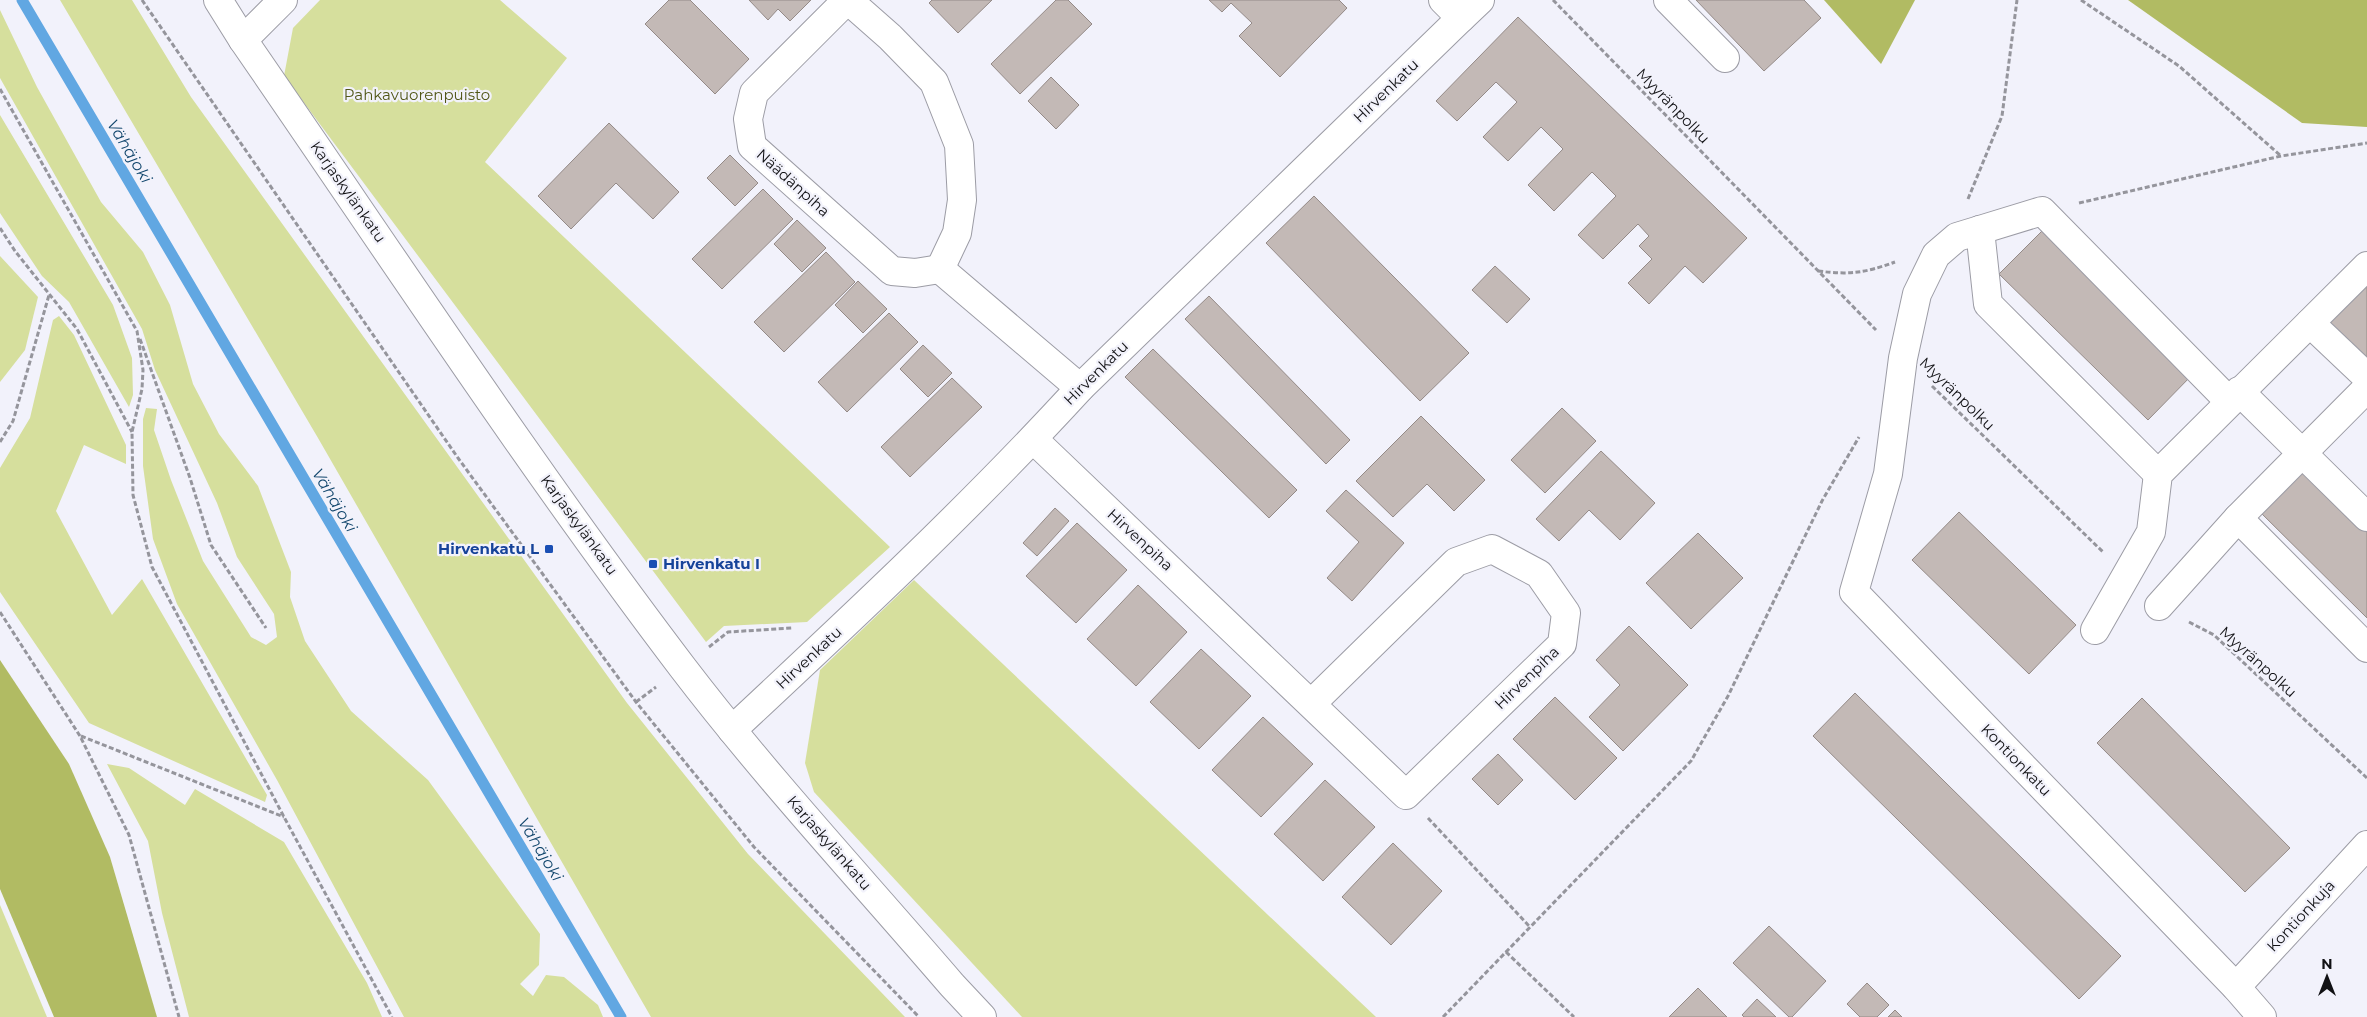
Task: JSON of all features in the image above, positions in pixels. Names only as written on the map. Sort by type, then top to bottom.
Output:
[{"type":"street","name":"Karjaskylänkatu","points":[[218,0],[243,40],[527,453],[682,666],[732,730],[952,985],[982,1017]]},
{"type":"street","points":[[243,40],[283,0]]},
{"type":"street","name":"Näädänpiha","points":[[848,0],[890,37],[934,82],[960,146],[962,200],[957,233],[940,269],[915,273],[892,271],[752,146],[748,119],[754,93],[848,0]]},
{"type":"street","points":[[1668,0],[1725,58]]},
{"type":"street","name":"Hirvenkatu","points":[[732,730],[853,617],[1033,439],[1080,388],[1461,6]]},
{"type":"street","points":[[1903,358],[1917,294],[1936,255],[1969,233],[2042,211],[2234,396],[2302,453],[2367,517]]},
{"type":"street","points":[[1969,233],[1988,304],[2158,474]]},
{"type":"street","points":[[2095,630],[2151,532],[2158,474],[2234,396],[2367,266]]},
{"type":"street","points":[[940,269],[1080,388]]},
{"type":"street","points":[[2310,323],[2367,378]]},
{"type":"street","name":"Kontionkatu","points":[[1903,358],[1888,474],[1854,592],[2236,987],[2262,1017]]},
{"type":"street","points":[[2159,606],[2238,518],[2367,388]]},
{"type":"street","name":"Hirvenpiha","points":[[1033,439],[1312,703],[1406,795],[1562,644],[1566,613],[1539,574],[1492,550],[1456,562],[1312,703]]},
{"type":"street","points":[[2238,518],[2367,648]]},
{"type":"street","name":"Kontionkuja","points":[[2236,987],[2367,845]]},
{"type":"path","name":"Myyränpolku","points":[[1553,0],[1903,358],[2127,575]]},
{"type":"path","points":[[1969,233],[1973,184],[2002,116],[2017,0]]},
{"type":"path","points":[[2081,0],[2179,66],[2281,156]]},
{"type":"path","points":[[144,1],[458,458],[636,702],[754,847],[919,1017]]},
{"type":"path","points":[[0,89],[137,331],[190,478],[211,545],[266,628]]},
{"type":"path","points":[[2042,211],[2281,156],[2367,142]]},
{"type":"path","points":[[0,228],[49,295],[77,329],[132,432]]},
{"type":"path","points":[[1818,271],[1845,274],[1873,270],[1900,261]]},
{"type":"path","points":[[0,442],[13,421],[49,295]]},
{"type":"path","points":[[137,331],[143,370],[142,389],[132,432],[133,494],[152,567],[392,1017]]},
{"type":"path","points":[[1443,1017],[1691,761],[1728,696],[1822,500],[1860,433]]},
{"type":"path","name":"Myyränpolku","points":[[2159,606],[2214,635],[2367,778]]},
{"type":"path","points":[[0,612],[80,736],[129,835],[179,1017]]},
{"type":"path","points":[[636,702],[728,632],[797,628]]},
{"type":"path","points":[[80,736],[284,817]]},
{"type":"path","points":[[1406,795],[1530,927]]},
{"type":"path","points":[[1506,952],[1574,1017]]},
{"type":"green space","points":[[60,0],[132,0],[191,97],[627,703],[748,854],[905,1017],[651,1017],[318,438]]},
{"type":"green space","name":"Pahkavuorenpuisto","points":[[320,0],[500,0],[567,58],[485,162],[890,547],[807,622],[724,626],[706,642],[284,76],[293,28]]},
{"type":"green space","points":[[1824,0],[1915,0],[1881,64]]},
{"type":"green space","points":[[2128,0],[2367,0],[2367,127],[2302,123]]},
{"type":"green space","points":[[0,10],[37,87],[101,202],[143,252],[170,305],[193,384],[219,434],[258,486],[291,572],[290,597],[305,641],[351,711],[428,780],[540,934],[539,965],[520,984],[533,996],[546,975],[564,977],[598,1005],[603,1017],[404,1017],[277,780],[177,604],[153,539],[143,466],[143,419],[146,408],[157,409],[154,430],[171,480],[203,561],[251,637],[266,645],[277,637],[274,614],[237,557],[217,503],[155,370],[142,329],[0,78]]},
{"type":"green space","points":[[0,115],[113,305],[132,358],[133,395],[129,407],[69,302],[42,276],[0,213]]},
{"type":"green space","points":[[0,256],[38,297],[25,350],[0,382]]},
{"type":"green space","points":[[59,316],[74,335],[126,445],[126,464],[84,445],[56,511],[112,615],[142,579],[267,795],[265,802],[89,723],[0,592],[0,468],[30,418],[53,320]]},
{"type":"green space","points":[[914,580],[1376,1017],[1022,1017],[814,792],[805,763],[820,670]]},
{"type":"green space","points":[[0,660],[69,764],[110,857],[157,1017],[54,1017],[0,889]]},
{"type":"green space","points":[[107,764],[129,768],[185,805],[195,789],[284,842],[367,983],[382,1017],[189,1017],[162,913],[148,841]]},
{"type":"green space","points":[[0,905],[47,1017],[0,1017]]},
{"type":"building","points":[[669,0],[690,0],[749,59],[715,94],[645,24]]},
{"type":"building","points":[[749,0],[811,0],[790,21],[778,9],[768,20]]},
{"type":"building","points":[[932,0],[992,0],[958,33],[929,3]]},
{"type":"building","points":[[1056,0],[1068,0],[1092,24],[1020,94],[991,64]]},
{"type":"building","points":[[1209,0],[1339,0],[1347,8],[1280,77],[1239,36],[1252,23],[1231,3],[1222,12]]},
{"type":"building","points":[[1696,0],[1804,0],[1821,18],[1764,71]]},
{"type":"building","points":[[1518,17],[1747,238],[1703,283],[1685,266],[1649,304],[1628,283],[1652,259],[1639,246],[1649,236],[1638,224],[1603,259],[1578,235],[1616,196],[1592,172],[1554,211],[1528,185],[1563,149],[1541,127],[1508,161],[1483,137],[1517,102],[1496,82],[1457,121],[1436,101]]},
{"type":"building","points":[[1051,77],[1079,105],[1056,129],[1028,101]]},
{"type":"building","points":[[609,123],[679,192],[653,219],[616,183],[571,229],[538,196]]},
{"type":"building","points":[[730,155],[758,183],[735,206],[707,178]]},
{"type":"building","points":[[763,189],[793,219],[722,289],[692,259]]},
{"type":"building","points":[[1314,196],[1469,353],[1420,401],[1266,243]]},
{"type":"building","points":[[797,220],[826,248],[802,272],[774,244]]},
{"type":"building","points":[[2045,228],[2193,374],[2148,420],[1999,274]]},
{"type":"building","points":[[826,252],[855,282],[784,352],[754,322]]},
{"type":"building","points":[[1495,266],[1530,299],[1507,323],[1472,290]]},
{"type":"building","points":[[2367,276],[2367,362],[2324,319]]},
{"type":"building","points":[[858,281],[887,309],[863,333],[835,305]]},
{"type":"building","points":[[1209,296],[1350,440],[1326,464],[1185,319]]},
{"type":"building","points":[[889,313],[918,342],[847,412],[818,382]]},
{"type":"building","points":[[923,345],[952,373],[928,397],[900,369]]},
{"type":"building","points":[[1153,349],[1297,490],[1269,518],[1125,377]]},
{"type":"building","points":[[952,378],[982,407],[910,477],[881,447]]},
{"type":"building","points":[[1562,408],[1596,441],[1545,493],[1511,460]]},
{"type":"building","points":[[1421,416],[1485,480],[1454,511],[1427,484],[1393,517],[1356,481]]},
{"type":"building","points":[[1601,451],[1655,503],[1620,540],[1589,510],[1559,541],[1536,519]]},
{"type":"building","points":[[2299,464],[2367,531],[2367,618],[2255,507]]},
{"type":"building","points":[[1346,490],[1404,543],[1352,601],[1327,578],[1359,542],[1326,511]]},
{"type":"building","points":[[1055,508],[1069,521],[1037,556],[1023,543]]},
{"type":"building","points":[[1959,512],[2076,625],[2029,674],[1912,560]]},
{"type":"building","points":[[1077,523],[1127,570],[1076,623],[1026,576]]},
{"type":"building","points":[[1698,533],[1743,578],[1691,629],[1646,583]]},
{"type":"building","points":[[1138,585],[1187,632],[1136,686],[1087,639]]},
{"type":"building","points":[[1629,626],[1688,685],[1623,751],[1589,717],[1620,685],[1596,660]]},
{"type":"building","points":[[1201,649],[1251,696],[1199,749],[1150,702]]},
{"type":"building","points":[[1855,693],[2121,956],[2079,999],[1813,736]]},
{"type":"building","points":[[1555,697],[1617,758],[1575,800],[1513,739]]},
{"type":"building","points":[[2142,698],[2290,848],[2245,892],[2097,743]]},
{"type":"building","points":[[1263,717],[1313,764],[1261,817],[1212,770]]},
{"type":"building","points":[[1498,754],[1523,780],[1498,805],[1472,779]]},
{"type":"building","points":[[1325,780],[1375,827],[1323,881],[1274,834]]},
{"type":"building","points":[[1393,843],[1442,891],[1391,945],[1342,897]]},
{"type":"building","points":[[1769,926],[1826,981],[1792,1017],[1789,1017],[1733,963]]},
{"type":"building","points":[[1867,983],[1889,1005],[1877,1017],[1860,1017],[1847,1004]]},
{"type":"building","points":[[1698,988],[1727,1017],[1669,1017]]},
{"type":"building","points":[[1757,999],[1776,1017],[1744,1017],[1742,1015]]},
{"type":"building","points":[[1895,1010],[1902,1017],[1888,1017]]},
{"type":"waterway","name":"Vähäjoki","points":[[22,0],[621,1017]]},
{"type":"place","name":"Hirvenkatu L","points":[[549,549]]},
{"type":"place","name":"Hirvenkatu I","points":[[653,564]]}]
